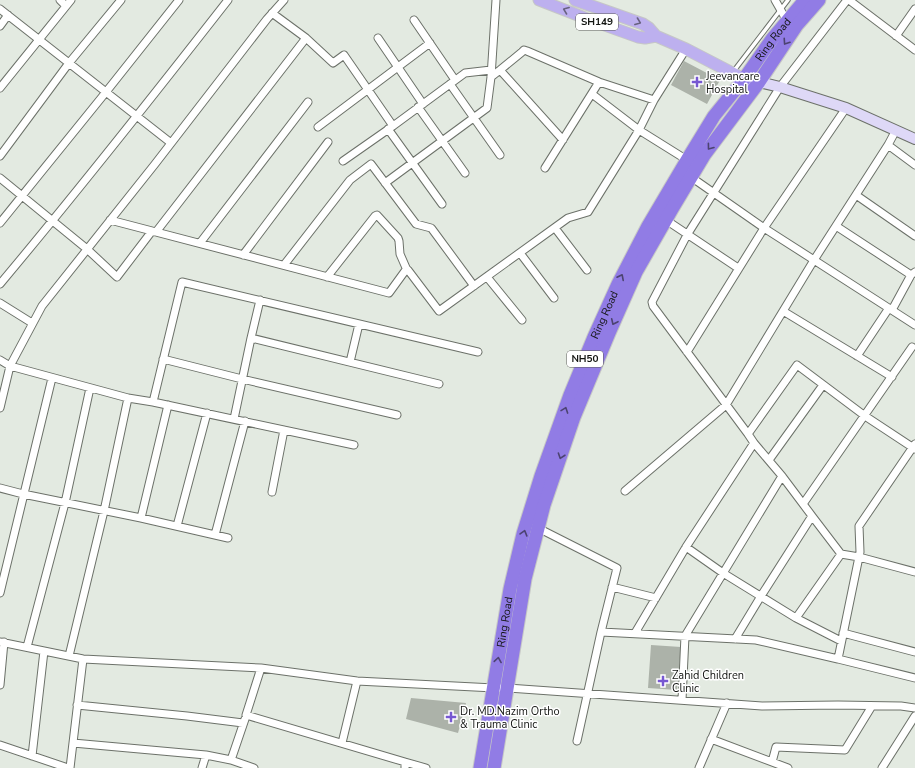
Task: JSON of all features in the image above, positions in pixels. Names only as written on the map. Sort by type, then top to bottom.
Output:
[{"type":"highway","name":"Ring Road","points":[[480,768],[510,589],[523,534],[541,476],[570,395],[594,337],[618,284],[648,226],[714,116],[744,79],[772,38],[805,0]]},
{"type":"highway","name":"Ring Road","points":[[494,768],[525,579],[544,505],[574,417],[606,340],[636,272],[705,154],[759,82],[797,25],[819,0]]},
{"type":"main road","name":"SH149","points":[[539,0],[638,37],[645,38],[656,36]]},
{"type":"main road","name":"SH149","points":[[575,0],[592,3],[642,24],[649,28],[656,36],[686,49],[744,79],[759,82]]},
{"type":"main road","points":[[759,82],[780,87],[846,108],[915,139]]},
{"type":"street","points":[[0,88],[69,3],[60,0]]},
{"type":"street","points":[[0,156],[69,63],[121,0]]},
{"type":"street","points":[[1,219],[22,196],[179,0]]},
{"type":"street","points":[[0,284],[137,116],[228,0]]},
{"type":"street","points":[[0,408],[10,366],[42,306],[284,0]]},
{"type":"street","points":[[385,183],[442,140],[486,110],[488,107],[496,0]]},
{"type":"street","points":[[775,0],[787,21]]},
{"type":"street","points":[[915,50],[848,0],[780,87],[687,235],[652,302],[653,306],[754,443],[782,476],[840,554],[859,557],[915,572]]},
{"type":"street","points":[[585,18],[592,3]]},
{"type":"street","points":[[0,9],[171,143]]},
{"type":"street","points":[[896,36],[915,9]]},
{"type":"street","points":[[272,14],[306,38],[334,63],[344,56],[368,90],[412,163],[442,204]]},
{"type":"street","points":[[0,26],[8,15]]},
{"type":"street","points":[[414,20],[474,118],[500,155]]},
{"type":"street","points":[[0,178],[86,249],[117,277],[306,38]]},
{"type":"street","points":[[378,38],[398,67],[442,140],[465,173]]},
{"type":"street","points":[[318,127],[430,44]]},
{"type":"street","points":[[327,276],[377,215],[400,241],[400,254],[407,270],[439,311],[568,218],[588,212],[639,130],[654,100],[686,49]]},
{"type":"street","points":[[343,161],[465,73],[491,74],[500,70],[524,50],[599,82],[654,100]]},
{"type":"street","points":[[500,70],[563,140]]},
{"type":"street","points":[[545,168],[599,82]]},
{"type":"street","points":[[592,94],[639,130],[687,160]]},
{"type":"street","points":[[200,243],[308,102]]},
{"type":"street","points":[[687,352],[764,228],[846,108]]},
{"type":"street","points":[[625,491],[726,405],[814,260],[888,145],[896,130]]},
{"type":"street","points":[[243,255],[328,142]]},
{"type":"street","points":[[888,145],[915,165]]},
{"type":"street","points":[[284,265],[350,180],[371,164],[416,224],[432,229],[474,286]]},
{"type":"street","points":[[691,177],[764,228],[915,325]]},
{"type":"street","points":[[856,195],[915,236]]},
{"type":"street","points":[[110,220],[389,293],[407,270]]},
{"type":"street","points":[[666,220],[738,268]]},
{"type":"street","points":[[836,226],[913,273],[857,356]]},
{"type":"street","points":[[555,228],[587,270]]},
{"type":"street","points":[[520,253],[554,298]]},
{"type":"street","points":[[487,277],[522,320]]},
{"type":"street","points":[[153,402],[182,282],[478,352]]},
{"type":"street","points":[[234,419],[260,300]]},
{"type":"street","points":[[0,303],[32,323]]},
{"type":"street","points":[[783,311],[892,377]]},
{"type":"street","points":[[350,362],[359,324]]},
{"type":"street","points":[[251,338],[439,384]]},
{"type":"street","points":[[803,504],[912,347]]},
{"type":"street","points":[[163,358],[242,379],[397,415]]},
{"type":"street","points":[[0,360],[10,366],[128,398],[207,413],[354,445]]},
{"type":"street","points":[[748,434],[796,365],[865,416],[914,447],[859,526],[860,552],[838,659]]},
{"type":"street","points":[[0,593],[52,378]]},
{"type":"street","points":[[769,460],[823,385]]},
{"type":"street","points":[[26,647],[65,503],[90,388]]},
{"type":"street","points":[[69,656],[104,511],[128,398]]},
{"type":"street","points":[[141,518],[168,405]]},
{"type":"street","points":[[177,526],[207,413]]},
{"type":"street","points":[[215,535],[245,421]]},
{"type":"street","points":[[272,492],[284,430]]},
{"type":"street","points":[[635,634],[686,547],[754,443]]},
{"type":"street","points":[[682,700],[685,636],[782,476]]},
{"type":"street","points":[[0,488],[228,538]]},
{"type":"street","points":[[735,639],[812,516]]},
{"type":"street","points":[[538,528],[617,568],[577,741]]},
{"type":"street","points":[[686,547],[723,573],[796,618],[841,641]]},
{"type":"street","points":[[796,618],[840,554]]},
{"type":"street","points":[[612,587],[656,598]]},
{"type":"street","points":[[601,632],[756,640],[915,678]]},
{"type":"street","points":[[843,633],[915,652]]},
{"type":"street","points":[[0,686],[2,642],[83,659],[261,668],[356,681],[507,688],[762,706],[901,706],[915,708]]},
{"type":"street","points":[[32,756],[44,651]]},
{"type":"street","points":[[0,745],[32,756],[49,765],[69,768],[83,659]]},
{"type":"street","points":[[231,760],[261,668]]},
{"type":"street","points":[[342,743],[356,681]]},
{"type":"street","points":[[699,768],[727,703]]},
{"type":"street","points":[[77,705],[243,723]]},
{"type":"street","points":[[772,762],[776,747],[845,750],[872,706]]},
{"type":"street","points":[[246,715],[342,743],[405,765],[426,768]]},
{"type":"street","points":[[882,768],[915,716]]},
{"type":"street","points":[[711,740],[788,768]]},
{"type":"street","points":[[73,743],[206,755],[231,760],[254,768]]},
{"type":"street","points":[[202,768],[206,755]]},
{"type":"lane","points":[[732,73],[788,0]]},
{"type":"building","points":[[684,61],[720,80],[707,104],[671,85]]},
{"type":"building","points":[[651,645],[681,647],[677,690],[648,688]]},
{"type":"building","points":[[411,698],[466,703],[458,733],[406,719]]},
{"type":"place","name":"Jeevancare Hospital","points":[[697,82]]},
{"type":"place","name":"Zahid Children Clinic","points":[[663,681]]},
{"type":"place","name":"Dr. MD.Nazim Ortho & Trauma Clinic","points":[[451,717]]}]
